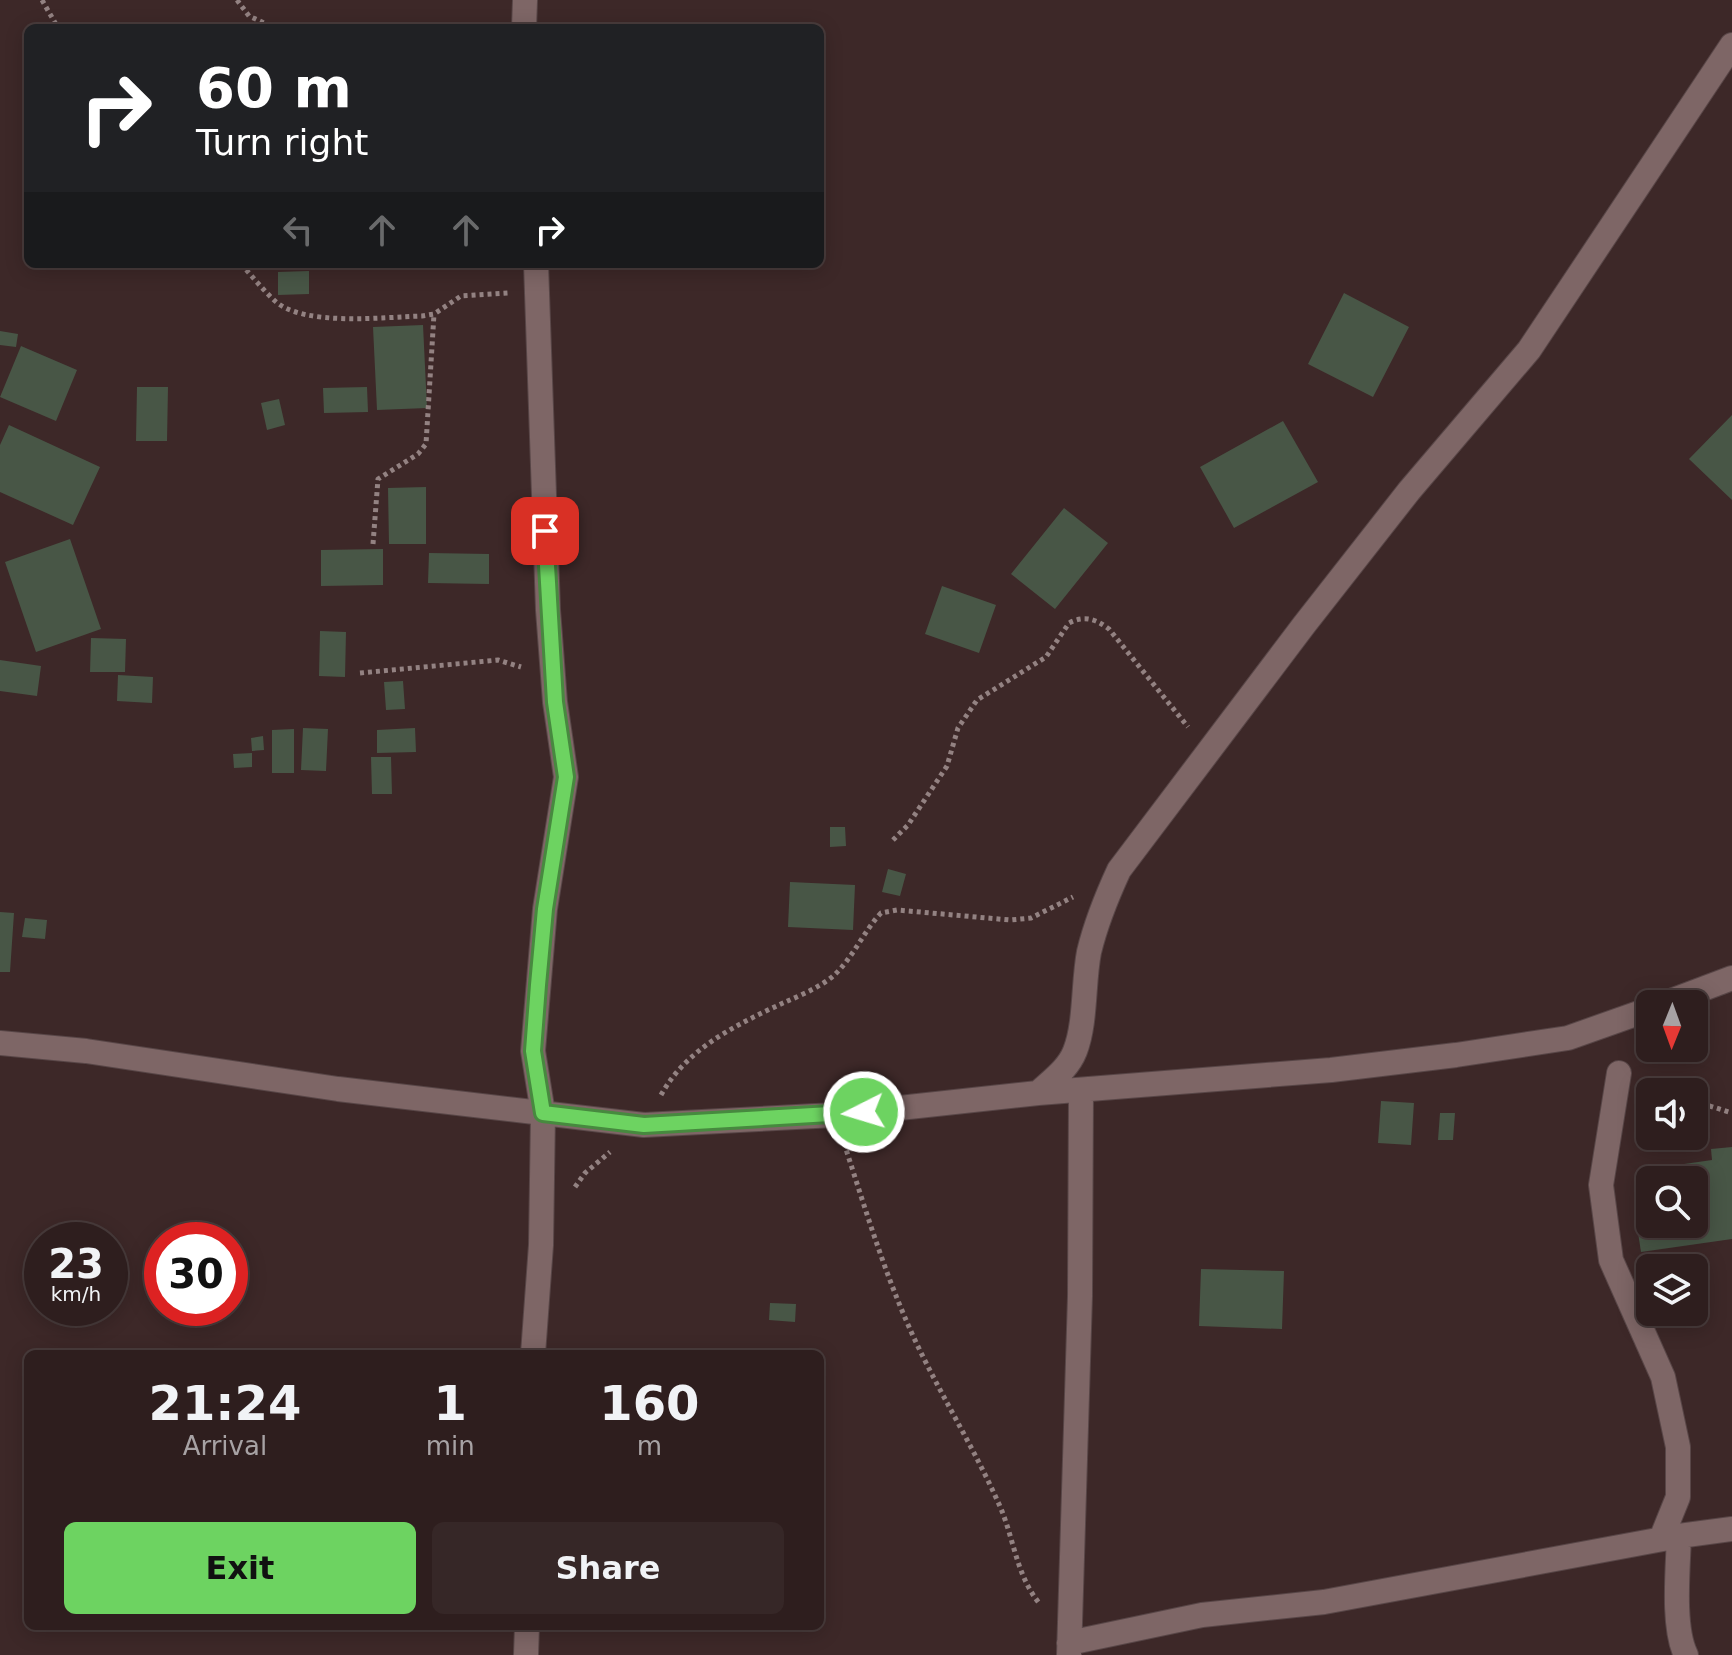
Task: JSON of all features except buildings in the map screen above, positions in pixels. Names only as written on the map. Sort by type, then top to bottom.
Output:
[{"type":"street","points":[[524,24],[525,0]]},
{"type":"street","points":[[1038,1093],[1066,1067],[1075,1052],[1090,951],[1102,909],[1119,870],[1409,491],[1529,350],[1732,45]]},
{"type":"street","points":[[533,1350],[541,1245],[543,1113],[533,1051],[545,909],[566,777],[555,702],[543,493],[536,268]]},
{"type":"street","points":[[1700,990],[1732,978]]},
{"type":"street","points":[[0,1043],[102,1053],[338,1089],[644,1125],[835,1115],[1038,1093],[1331,1070],[1568,1038],[1636,1014]]},
{"type":"street","points":[[1619,1073],[1601,1185],[1611,1260],[1663,1377],[1678,1447],[1678,1497],[1670,1538],[1682,1647],[1686,1655]]},
{"type":"street","points":[[1081,1090],[1080,1296],[1069,1649],[1202,1615],[1324,1602],[1732,1529]]},
{"type":"street","points":[[526,1655],[527,1630]]},
{"type":"path","points":[[42,0],[56,24]]},
{"type":"path","points":[[237,0],[249,16],[266,24]]},
{"type":"path","points":[[245,268],[277,303],[297,314],[320,317],[422,316],[434,314],[461,296],[537,293]]},
{"type":"path","points":[[373,544],[378,479],[418,454],[426,444],[434,314]]},
{"type":"path","points":[[893,840],[908,825],[947,766],[958,728],[977,700],[1046,657],[1074,620],[1097,620],[1109,629],[1209,752]]},
{"type":"path","points":[[360,673],[498,660],[516,664],[531,673],[555,702]]},
{"type":"path","points":[[568,1197],[585,1173],[644,1125],[665,1087],[694,1055],[735,1025],[808,991],[832,976],[881,913],[897,910],[1010,920],[1031,918],[1051,910],[1119,870]]},
{"type":"path","points":[[1708,1105],[1732,1113]]},
{"type":"path","points":[[835,1115],[872,1231],[915,1339],[1000,1505],[1026,1586],[1069,1649]]},
{"type":"route","points":[[545,531],[555,702],[566,777],[545,909],[533,1051],[543,1113],[644,1125],[864,1112]]}]
